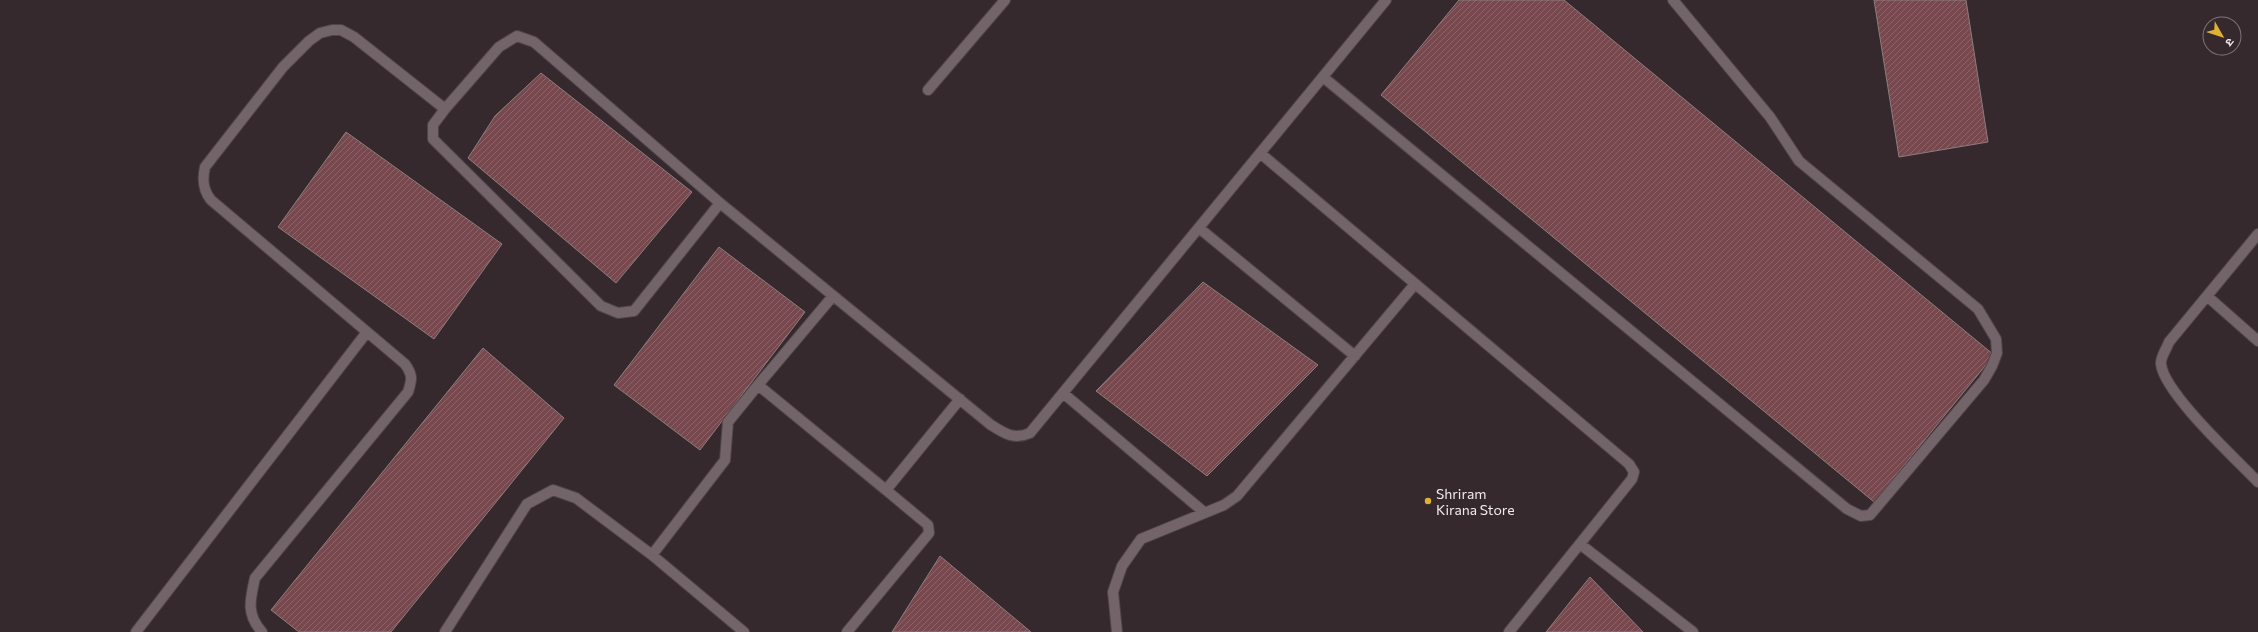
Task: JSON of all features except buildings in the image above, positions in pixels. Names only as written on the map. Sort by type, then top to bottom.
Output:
[{"type":"street","points":[[720,203],[634,311],[618,313],[602,306],[432,140],[433,125],[499,47],[517,36],[534,42],[720,203],[833,296],[960,399],[1006,434],[1021,437],[1030,433],[1386,0]]},
{"type":"street","points":[[1323,77],[1847,509],[1861,516],[1870,515],[1984,380],[1997,353],[1996,339],[1978,309],[1799,161],[1770,117],[1673,0]]},
{"type":"street","points":[[928,90],[1002,1]]},
{"type":"street","points":[[262,632],[253,622],[250,602],[255,578],[408,392],[412,378],[411,372],[367,332],[211,200],[205,192],[203,185],[205,167],[284,67],[309,41],[326,32],[341,30],[354,36],[445,109]]},
{"type":"street","points":[[1260,153],[1629,464],[1634,472],[1632,479],[1509,632]]},
{"type":"street","points":[[1199,228],[1355,356]]},
{"type":"street","points":[[2258,234],[2169,342],[2160,363],[2164,377],[2188,408],[2258,482]]},
{"type":"street","points":[[1117,632],[1113,592],[1122,566],[1142,539],[1224,505],[1247,486],[1415,284]]},
{"type":"street","points":[[652,555],[725,460],[728,422],[833,296]]},
{"type":"street","points":[[2207,296],[2258,341]]},
{"type":"street","points":[[136,632],[367,332]]},
{"type":"street","points":[[758,385],[928,525],[929,533],[847,632]]},
{"type":"street","points":[[1063,393],[1205,513]]},
{"type":"street","points":[[886,490],[960,399]]},
{"type":"street","points":[[445,632],[527,504],[553,490],[576,498],[652,555],[744,632]]},
{"type":"street","points":[[1580,544],[1693,632]]},
{"type":"place","name":"Shriram Kirana Store","points":[[1428,501]]}]
